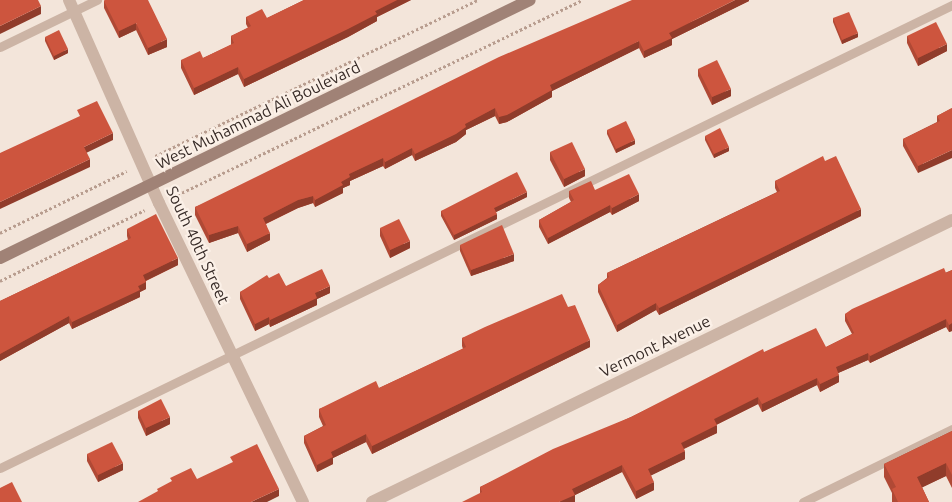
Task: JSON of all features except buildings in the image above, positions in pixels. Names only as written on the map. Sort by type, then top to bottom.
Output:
[{"type":"street","name":"West Muhammad Ali Boulevard","points":[[0,258],[152,185],[512,4],[530,0]]},
{"type":"street","name":"South 40th Street","points":[[72,6],[159,203],[303,502]]},
{"type":"street","name":"Vermont Avenue","points":[[372,502],[952,220]]},
{"type":"lane","points":[[0,47],[72,6],[97,0]]},
{"type":"lane","points":[[0,468],[952,5]]},
{"type":"lane","points":[[803,502],[952,429]]},
{"type":"path","points":[[0,233],[142,162],[478,0]]},
{"type":"path","points":[[0,281],[582,0]]}]
